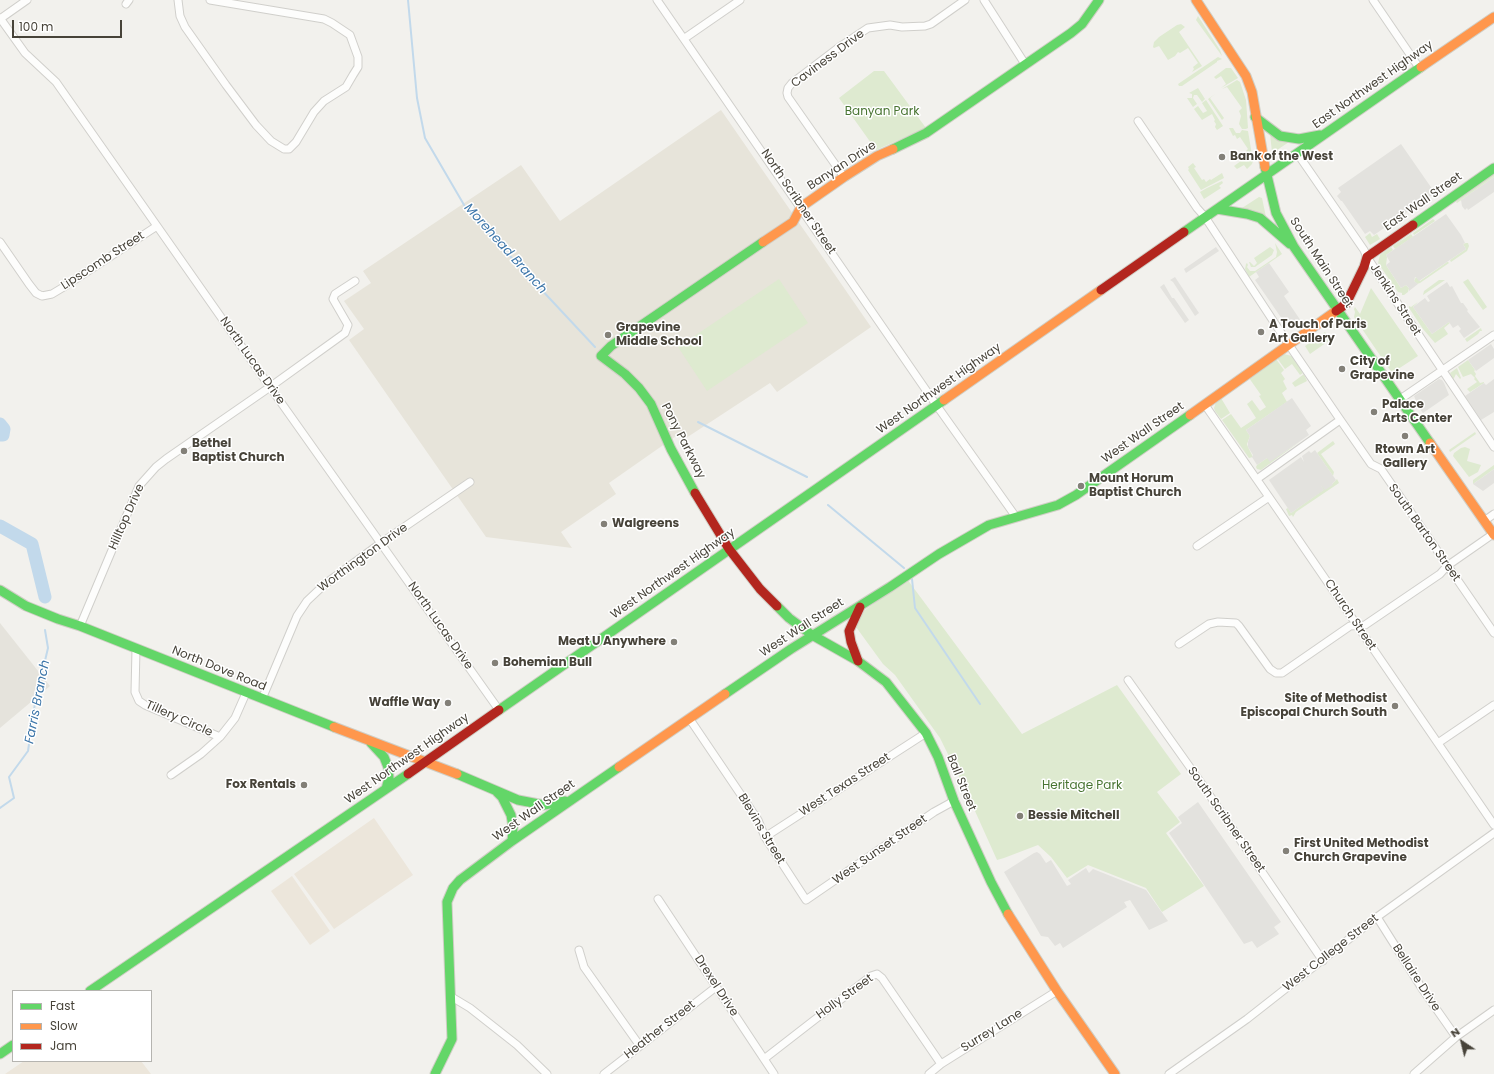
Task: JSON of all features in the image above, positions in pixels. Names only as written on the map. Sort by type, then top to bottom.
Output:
[{"type":"main road","name":"Banyan Drive","points":[[601,356],[611,346],[793,222],[801,207],[844,177],[877,156],[926,133],[1082,24],[1099,0]]},
{"type":"main road","name":"South Main Street","points":[[1196,0],[1246,76],[1252,92],[1255,117],[1276,213],[1294,247],[1336,310],[1494,534]]},
{"type":"main road","name":"East Northwest Highway","points":[[1267,174],[1494,17]]},
{"type":"main road","points":[[1255,117],[1280,136],[1299,139],[1322,135]]},
{"type":"main road","name":"East Wall Street","points":[[1366,257],[1494,168]]},
{"type":"main road","name":"West Northwest Highway","points":[[91,990],[386,789],[429,763],[499,710],[937,406],[1267,174]]},
{"type":"main road","points":[[1217,209],[1247,214],[1260,218],[1294,247]]},
{"type":"main road","name":"West Wall Street","points":[[435,1074],[452,1039],[447,902],[460,880],[512,841],[689,718],[812,635],[972,534],[990,525],[1058,505],[1076,495],[1152,443],[1346,304],[1364,267],[1366,257]]},
{"type":"main road","name":"Pony Parkway","points":[[601,356],[625,374],[639,388],[651,404],[672,449],[702,506],[730,549]]},
{"type":"main road","name":"Ball Street","points":[[730,549],[760,589],[789,618],[812,635],[858,661],[886,682],[926,733],[938,758],[954,801],[991,882],[1008,914],[1057,991],[1115,1074]]},
{"type":"main road","name":"North Dove Road","points":[[0,590],[26,606],[58,619],[80,626],[262,700],[473,780],[518,800],[544,805],[574,798]]},
{"type":"main road","points":[[858,661],[851,642],[849,631],[852,622],[862,604]]},
{"type":"main road","points":[[368,740],[384,757],[388,767],[389,778],[386,789]]},
{"type":"main road","points":[[495,791],[502,797],[510,815],[513,827],[512,841]]},
{"type":"main road","points":[[0,1054],[12,1046]]},
{"type":"street","points":[[0,19],[27,0]]},
{"type":"street","points":[[178,0],[180,16],[185,27],[243,108],[271,141],[284,149],[289,149],[296,142],[314,112],[324,101],[346,87],[358,67],[358,57],[350,35],[324,19],[210,0]]},
{"type":"street","name":"North Scribner Street","points":[[657,0],[685,38],[937,406]]},
{"type":"street","points":[[685,38],[740,0]]},
{"type":"street","name":"Caviness Drive","points":[[844,177],[788,97],[788,88],[792,83],[838,48],[868,28],[890,25],[902,27],[925,26],[931,24],[965,0]]},
{"type":"street","points":[[984,0],[1025,64]]},
{"type":"street","points":[[1372,0],[1420,69]]},
{"type":"street","name":"North Lucas Drive","points":[[0,19],[25,53],[56,82],[499,710]]},
{"type":"street","name":"South Barton Street","points":[[1138,121],[1197,208],[1205,217],[1340,420],[1372,464],[1381,469],[1494,633]]},
{"type":"street","name":"Jenkins Street","points":[[1297,153],[1364,250],[1366,257],[1494,447]]},
{"type":"street","name":"Lipscomb Street","points":[[0,242],[36,293],[42,296],[48,295],[62,288],[157,226]]},
{"type":"street","name":"Hilltop Drive","points":[[80,626],[139,486],[166,459],[345,333],[348,325],[333,299],[335,294],[355,280]]},
{"type":"street","points":[[1399,400],[1494,335]]},
{"type":"street","name":"Church Street","points":[[1205,404],[1494,825]]},
{"type":"street","points":[[937,406],[1016,517]]},
{"type":"street","points":[[1257,478],[1340,420]]},
{"type":"street","name":"Worthington Drive","points":[[262,700],[297,616],[307,601],[325,584],[381,543],[470,482]]},
{"type":"street","points":[[1197,546],[1269,497]]},
{"type":"street","points":[[1484,521],[1494,514]]},
{"type":"street","points":[[1179,644],[1209,624],[1218,622],[1236,623],[1270,669],[1276,673],[1282,673],[1350,626],[1365,625],[1440,574],[1447,566],[1494,534]]},
{"type":"street","name":"Tillery Circle","points":[[136,649],[136,692],[139,701],[145,705],[220,737],[234,718],[246,693]]},
{"type":"street","name":"South Scribner Street","points":[[1128,680],[1204,787],[1322,960]]},
{"type":"street","points":[[1438,743],[1494,705]]},
{"type":"street","name":"Blevins Street","points":[[689,718],[758,820],[765,837],[806,900]]},
{"type":"street","name":"West Texas Street","points":[[765,837],[926,733]]},
{"type":"street","points":[[171,775],[201,754],[220,737]]},
{"type":"street","name":"West Sunset Street","points":[[806,900],[934,812],[954,801]]},
{"type":"street","name":"West College Street","points":[[1169,1074],[1247,1019],[1377,917],[1494,834]]},
{"type":"street","name":"Drexel Drive","points":[[658,899],[772,1073]]},
{"type":"street","name":"Bellaire Drive","points":[[1377,917],[1423,990],[1456,1037]]},
{"type":"street","points":[[579,950],[584,967],[640,1046]]},
{"type":"street","name":"Holly Street","points":[[764,1059],[871,976],[877,974],[882,978],[941,1064]]},
{"type":"street","name":"Heather Street","points":[[604,1074],[716,986]]},
{"type":"street","name":"Surrey Lane","points":[[929,1074],[941,1064],[1057,991]]},
{"type":"street","points":[[450,996],[470,1008],[516,1045],[547,1074]]},
{"type":"street","points":[[1414,1074],[1456,1037],[1494,1010]]},
{"type":"shaded area","name":"Grapevine Middle School","points":[[721,110],[871,327],[777,392],[770,383],[683,440],[679,434],[609,483],[616,494],[561,532],[572,548],[486,537],[349,340],[364,329],[344,301],[371,283],[363,271],[521,165],[560,221]]},
{"type":"shaded area","points":[[1401,144],[1435,193],[1374,235],[1370,231],[1365,234],[1337,196],[1341,192],[1338,188]]},
{"type":"shaded area","points":[[1494,177],[1494,192],[1468,210],[1467,208],[1465,210],[1462,206],[1461,200]]},
{"type":"shaded area","points":[[1446,214],[1461,235],[1466,249],[1419,281],[1415,277],[1414,281],[1418,284],[1409,291],[1409,288],[1406,285],[1401,288],[1386,265],[1390,262],[1386,255]]},
{"type":"shaded area","points":[[1216,247],[1219,251],[1186,273],[1184,269]]},
{"type":"shaded area","points":[[1269,263],[1289,292],[1284,296],[1301,321],[1289,329],[1255,280],[1259,277],[1256,272]]},
{"type":"shaded area","points":[[1175,277],[1199,313],[1195,316],[1173,282],[1170,280]]},
{"type":"shaded area","points":[[1447,282],[1450,287],[1452,286],[1461,303],[1463,303],[1468,310],[1467,311],[1480,327],[1464,338],[1459,331],[1461,329],[1458,325],[1453,328],[1449,322],[1432,334],[1413,307],[1425,298],[1428,302],[1430,301],[1427,296]]},
{"type":"shaded area","points":[[1164,284],[1172,298],[1174,298],[1189,320],[1185,323],[1160,287]]},
{"type":"shaded area","points":[[1491,344],[1494,349],[1494,358],[1476,371],[1468,360]]},
{"type":"shaded area","points":[[1439,379],[1444,383],[1449,395],[1423,413],[1414,396]]},
{"type":"shaded area","points":[[1494,379],[1494,412],[1481,420],[1465,396],[1484,383],[1486,385]]},
{"type":"shaded area","points":[[1292,398],[1311,426],[1306,430],[1309,435],[1270,462],[1267,458],[1257,465],[1248,447],[1250,436],[1246,430]]},
{"type":"shaded area","points":[[1315,450],[1336,480],[1332,484],[1333,485],[1325,490],[1321,485],[1324,490],[1291,513],[1269,480],[1301,457],[1304,462],[1302,456],[1309,451],[1311,453]]},
{"type":"shaded area","points":[[1494,469],[1494,483],[1483,491],[1473,484]]},
{"type":"shaded area","points":[[0,623],[50,686],[0,728]]},
{"type":"shaded area","points":[[1198,802],[1281,922],[1274,927],[1279,934],[1257,948],[1252,941],[1244,944],[1169,833],[1182,823],[1178,817]]},
{"type":"shaded area","points":[[374,818],[413,875],[334,929],[294,874]]},
{"type":"shaded area","points":[[1037,852],[1046,863],[1051,860],[1067,886],[1071,884],[1068,880],[1086,868],[1089,873],[1093,869],[1146,890],[1168,921],[1149,930],[1130,900],[1124,902],[1127,907],[1063,948],[1060,943],[1055,946],[1048,937],[1041,936],[1004,872]]},
{"type":"shaded area","points":[[292,876],[330,931],[310,945],[271,891]]},
{"type":"shaded area","points":[[23,1062],[142,1062],[151,1074],[5,1074]]},
{"type":"green space","points":[[1198,16],[1220,50],[1222,56],[1196,20]]},
{"type":"green space","points":[[1181,24],[1185,27],[1179,32],[1202,66],[1192,72],[1194,69],[1193,67],[1198,63],[1188,48],[1180,53],[1178,52],[1175,56],[1168,60],[1159,46],[1153,47],[1154,42],[1159,37]]},
{"type":"green space","points":[[1218,57],[1222,59],[1182,86],[1179,86],[1178,84]]},
{"type":"green space","points":[[1226,68],[1231,68],[1238,78],[1221,88],[1226,84],[1221,76],[1216,79],[1214,77]]},
{"type":"green space","name":"Banyan Park","points":[[874,71],[884,71],[926,128],[876,150],[839,98]]},
{"type":"green space","points":[[1237,80],[1240,82],[1246,100],[1248,128],[1246,129],[1242,129],[1239,124],[1241,116],[1239,111],[1242,108],[1227,87],[1222,89]]},
{"type":"green space","points":[[1198,88],[1205,99],[1202,102],[1197,95],[1194,95],[1193,98],[1197,104],[1193,107],[1187,98],[1192,98],[1192,94],[1189,93]]},
{"type":"green space","points":[[1215,94],[1210,98],[1224,118],[1222,120],[1208,99]]},
{"type":"green space","points":[[1206,100],[1223,126],[1217,130],[1212,114],[1202,120],[1194,109],[1198,106],[1203,113],[1207,111],[1202,103]]},
{"type":"green space","points":[[1229,128],[1233,128],[1236,133],[1240,133],[1242,130],[1248,131],[1253,161],[1247,169],[1244,165],[1237,169],[1234,166],[1245,158],[1244,157],[1248,154],[1246,151],[1248,149],[1240,137],[1237,139],[1235,135],[1233,136]]},
{"type":"green space","points":[[1270,134],[1289,142],[1272,152]]},
{"type":"green space","points":[[1193,163],[1196,167],[1194,168],[1202,180],[1204,179],[1206,182],[1222,173],[1224,178],[1201,190],[1188,170],[1188,167]]},
{"type":"green space","points":[[1494,174],[1494,177],[1457,203],[1456,202],[1458,200]]},
{"type":"green space","points":[[1222,181],[1223,183],[1219,186],[1221,188],[1204,199],[1200,192]]},
{"type":"green space","points":[[1259,197],[1262,198],[1266,217],[1242,208]]},
{"type":"green space","points":[[1433,219],[1435,221],[1414,235],[1413,233]]},
{"type":"green space","points":[[1370,233],[1372,237],[1377,234],[1380,239],[1370,245],[1365,237]]},
{"type":"green space","points":[[1411,234],[1413,237],[1395,249],[1393,246]]},
{"type":"green space","points":[[1275,243],[1282,254],[1249,277],[1245,269],[1246,264],[1247,263],[1247,267],[1250,271],[1255,271],[1276,257],[1277,252]]},
{"type":"green space","points":[[1468,243],[1469,246],[1467,251],[1451,262],[1450,260],[1466,249],[1463,244]]},
{"type":"green space","points":[[1270,247],[1274,250],[1272,255],[1255,267],[1251,267],[1249,262],[1254,266],[1257,263],[1254,258]]},
{"type":"green space","points":[[1391,247],[1393,250],[1386,255],[1386,265],[1401,288],[1406,285],[1409,288],[1408,292],[1404,295],[1398,292],[1378,263],[1380,255]]},
{"type":"green space","points":[[1447,262],[1449,263],[1420,283],[1417,284],[1414,281],[1416,277],[1420,281]]},
{"type":"green space","points":[[779,279],[808,323],[707,391],[678,347]]},
{"type":"green space","points":[[1468,279],[1487,307],[1483,310],[1463,282]]},
{"type":"green space","points":[[1439,280],[1445,280],[1423,295],[1424,291]]},
{"type":"green space","points":[[1371,288],[1418,356],[1392,373],[1354,317],[1355,307],[1360,314]]},
{"type":"green space","points":[[1418,302],[1413,307],[1432,334],[1449,322],[1450,323],[1444,328],[1448,334],[1435,343],[1423,329],[1409,308],[1409,306],[1411,307]]},
{"type":"green space","points":[[1481,328],[1482,331],[1467,342],[1465,339]]},
{"type":"green space","points":[[1325,332],[1330,340],[1310,354],[1305,346]]},
{"type":"green space","points":[[1284,354],[1292,356],[1303,373],[1300,375],[1292,364],[1285,369],[1277,358]]},
{"type":"green space","points":[[1276,359],[1284,370],[1281,373],[1285,379],[1283,381],[1287,389],[1282,393],[1287,402],[1246,430],[1250,436],[1247,444],[1253,457],[1249,458],[1222,420],[1231,414],[1241,428],[1256,418],[1247,404],[1252,400],[1260,411],[1266,407],[1259,396],[1261,395],[1249,378]]},
{"type":"green space","points":[[1468,360],[1475,370],[1475,376],[1480,383],[1484,382],[1470,392],[1467,389],[1477,382],[1471,374],[1463,377],[1458,367]]},
{"type":"green space","points":[[1457,368],[1461,378],[1460,379],[1456,374],[1453,380],[1450,373]]},
{"type":"green space","points":[[1304,374],[1307,381],[1295,387],[1292,383]]},
{"type":"green space","points":[[1221,398],[1230,413],[1221,419],[1214,408],[1216,402]]},
{"type":"green space","points":[[1475,432],[1476,434],[1450,452],[1449,450]]},
{"type":"green space","points":[[1302,440],[1261,470],[1257,469],[1257,465],[1267,458],[1278,456]]},
{"type":"green space","points":[[1333,441],[1335,444],[1321,454],[1334,472],[1333,476],[1317,453]]},
{"type":"green space","points":[[1465,447],[1470,449],[1467,461],[1481,465],[1478,472],[1469,477],[1453,456],[1454,453]]},
{"type":"green space","points":[[1494,465],[1494,469],[1473,484],[1473,480]]},
{"type":"green space","points":[[1337,479],[1339,483],[1296,512],[1293,517],[1292,515],[1289,516],[1286,509],[1288,508],[1291,513],[1323,490],[1321,485],[1332,484]]},
{"type":"green space","name":"Heritage Park","points":[[907,579],[1022,734],[1117,685],[1181,774],[1157,792],[1180,822],[1166,833],[1204,886],[1162,912],[1146,888],[1088,865],[1067,878],[1051,857],[1038,845],[997,860],[940,738],[895,675],[883,664],[856,627],[857,616]]},
{"type":"waterway","name":"Morehead Branch","points":[[408,0],[417,98],[425,138],[467,210],[595,347]]},
{"type":"waterway","name":"Morehead Branch","points":[[698,422],[807,477]]},
{"type":"waterway","name":"Farris Branch","points":[[0,424],[4,429],[3,435],[0,435]]},
{"type":"waterway","name":"Morehead Branch","points":[[828,505],[904,568]]},
{"type":"waterway","name":"Farris Branch","points":[[0,526],[32,544],[45,597]]},
{"type":"waterway","name":"Morehead Branch","points":[[912,579],[915,608],[980,704]]},
{"type":"waterway","name":"Farris Branch","points":[[0,808],[14,798],[9,777],[28,751],[35,703],[48,648],[45,630]]},
{"type":"traffic: fast","points":[[893,149],[926,133],[1071,33],[1082,24],[1099,0]]},
{"type":"traffic: fast","points":[[1184,232],[1421,67]]},
{"type":"traffic: fast","points":[[1255,117],[1280,136],[1299,139],[1320,135]]},
{"type":"traffic: fast","points":[[1265,167],[1276,213],[1294,247],[1430,443]]},
{"type":"traffic: fast","points":[[1413,225],[1494,168]]},
{"type":"traffic: fast","points":[[1217,209],[1247,214],[1260,218],[1290,244]]},
{"type":"traffic: fast","points":[[695,493],[671,449],[651,404],[639,388],[625,374],[601,356],[611,346],[763,242]]},
{"type":"traffic: fast","points":[[499,710],[944,400]]},
{"type":"traffic: fast","points":[[725,694],[791,649],[890,587],[939,554],[989,525],[1058,505],[1076,495],[1190,415]]},
{"type":"traffic: fast","points":[[0,590],[26,606],[334,727]]},
{"type":"traffic: fast","points":[[777,606],[789,618],[812,635],[858,661],[886,682],[926,733],[938,757],[954,801],[991,882],[1008,914]]},
{"type":"traffic: fast","points":[[371,743],[384,757],[388,767],[389,778],[386,789]]},
{"type":"traffic: fast","points":[[435,1074],[452,1039],[447,902],[453,888],[460,880],[512,841],[619,767]]},
{"type":"traffic: fast","points":[[91,990],[408,774]]},
{"type":"traffic: fast","points":[[457,774],[518,800],[544,805],[565,801]]},
{"type":"traffic: fast","points":[[497,792],[502,797],[511,815],[513,827],[512,841]]},
{"type":"traffic: fast","points":[[0,1054],[12,1046]]},
{"type":"traffic: slow","points":[[1196,0],[1246,76],[1252,92],[1265,167]]},
{"type":"traffic: slow","points":[[1421,67],[1494,17]]},
{"type":"traffic: slow","points":[[763,242],[793,222],[801,207],[877,156],[893,149]]},
{"type":"traffic: slow","points":[[944,400],[1101,290]]},
{"type":"traffic: slow","points":[[1190,415],[1336,311]]},
{"type":"traffic: slow","points":[[1430,443],[1494,535]]},
{"type":"traffic: slow","points":[[619,767],[725,694]]},
{"type":"traffic: slow","points":[[334,727],[457,774]]},
{"type":"traffic: slow","points":[[1008,914],[1057,991],[1115,1074]]},
{"type":"traffic: jam","points":[[1336,311],[1346,304],[1364,267],[1367,257],[1413,225]]},
{"type":"traffic: jam","points":[[1101,290],[1184,232]]},
{"type":"traffic: jam","points":[[695,493],[729,549],[760,589],[777,606]]},
{"type":"traffic: jam","points":[[858,661],[851,642],[849,631],[860,607]]},
{"type":"traffic: jam","points":[[408,774],[499,710]]},
{"type":"place","name":"Bank of the West","points":[[1222,157]]},
{"type":"place","name":"A Touch of Paris Art Gallery","points":[[1261,332]]},
{"type":"place","name":"Grapevine Middle School","points":[[608,335]]},
{"type":"place","name":"City of Grapevine","points":[[1342,369]]},
{"type":"place","name":"Palace Arts Center","points":[[1374,412]]},
{"type":"place","name":"Rtown Art Gallery","points":[[1405,436]]},
{"type":"place","name":"Bethel Baptist Church","points":[[184,451]]},
{"type":"place","name":"Mount Horum Baptist Church","points":[[1081,486]]},
{"type":"place","name":"Walgreens","points":[[604,524]]},
{"type":"place","name":"Meat U Anywhere","points":[[674,642]]},
{"type":"place","name":"Bohemian Bull","points":[[495,663]]},
{"type":"place","name":"Waffle Way","points":[[448,703]]},
{"type":"place","name":"Site of Methodist Episcopal Church South","points":[[1395,706]]},
{"type":"place","name":"Fox Rentals","points":[[304,785]]},
{"type":"place","name":"Bessie Mitchell","points":[[1020,816]]},
{"type":"place","name":"First United Methodist Church Grapevine","points":[[1286,851]]}]
